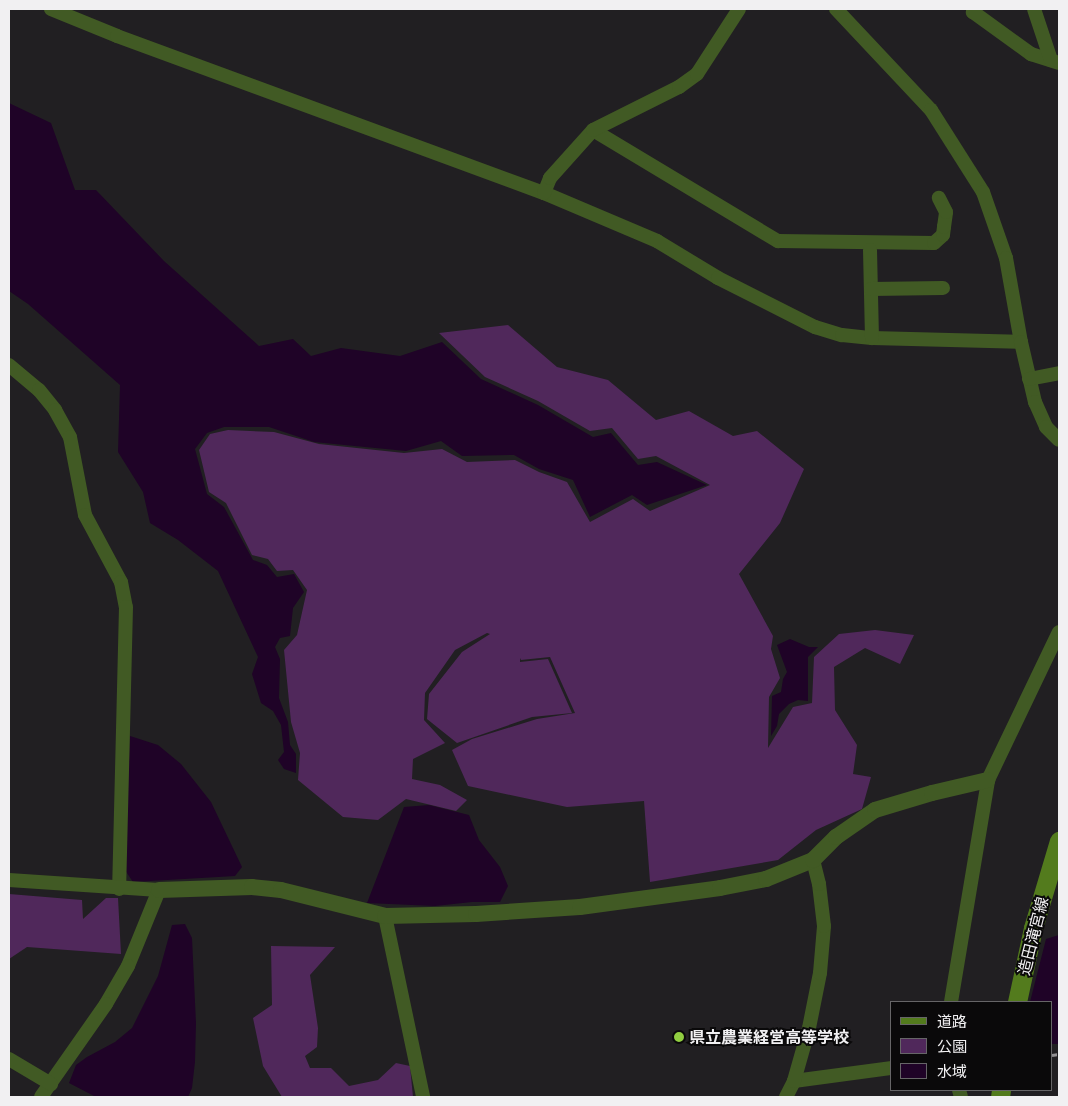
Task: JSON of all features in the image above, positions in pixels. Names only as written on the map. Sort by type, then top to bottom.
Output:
[{"type":"main road","name":"造田滝宮線","points":[[1017,1001],[1034,928],[1059,841]]},
{"type":"street","points":[[51,9],[126,39],[544,193],[657,242],[718,278],[815,327],[842,335],[872,338],[1021,342]]},
{"type":"street","points":[[544,193],[550,178],[593,130],[679,87],[697,74],[739,9]]},
{"type":"street","points":[[836,9],[931,110],[983,192],[1006,258],[1034,402],[1046,428],[1059,440]]},
{"type":"street","points":[[976,9],[973,12],[1031,54],[1055,61]]},
{"type":"street","points":[[1034,9],[1055,61]]},
{"type":"street","points":[[593,130],[778,241],[934,242],[943,235],[946,212],[939,198]]},
{"type":"street","points":[[870,250],[872,338]]},
{"type":"street","points":[[871,289],[943,288]]},
{"type":"street","points":[[9,365],[39,390],[56,410],[70,437],[85,515],[121,582],[124,598],[125,660],[119,889]]},
{"type":"street","points":[[1029,379],[1059,373]]},
{"type":"street","points":[[952,1001],[988,780],[1059,632]]},
{"type":"street","points":[[9,880],[119,889],[159,890],[252,887],[281,890],[384,916],[476,914],[580,907],[766,880],[813,860],[836,837],[875,810],[932,793],[988,780]]},
{"type":"street","points":[[786,1097],[794,1081],[809,1028],[820,973],[824,926],[819,884],[813,860]]},
{"type":"street","points":[[41,1097],[106,1004],[128,966],[159,890]]},
{"type":"street","points":[[384,916],[423,1097]]},
{"type":"street","points":[[9,1059],[51,1084]]},
{"type":"street","points":[[794,1081],[890,1068]]},
{"type":"green space","points":[[508,325],[557,367],[608,380],[656,420],[689,411],[733,436],[757,431],[804,469],[780,523],[739,574],[773,636],[771,649],[780,678],[769,697],[768,748],[793,707],[812,703],[814,657],[839,634],[875,630],[914,635],[900,664],[865,648],[834,667],[835,710],[857,745],[853,774],[871,777],[862,809],[816,830],[778,860],[650,882],[644,801],[567,807],[468,786],[452,750],[472,739],[537,719],[575,713],[550,657],[521,660],[520,658],[520,662],[548,659],[572,713],[532,717],[457,743],[427,719],[429,694],[462,652],[490,634],[487,633],[455,650],[425,693],[424,720],[445,743],[413,759],[412,779],[440,785],[467,800],[456,811],[406,799],[378,820],[343,817],[298,780],[300,753],[291,722],[284,650],[297,635],[307,590],[293,570],[277,571],[268,559],[252,555],[226,503],[209,492],[199,450],[210,434],[228,430],[274,432],[319,444],[404,453],[442,449],[467,462],[515,460],[539,472],[567,482],[590,522],[633,499],[650,511],[710,485],[656,456],[638,459],[612,428],[590,431],[538,401],[485,377],[439,333]]},
{"type":"green space","points":[[9,894],[82,900],[83,919],[106,898],[118,898],[121,954],[27,947],[9,959]]},
{"type":"green space","points":[[271,946],[335,947],[310,975],[318,1028],[317,1047],[305,1056],[310,1068],[331,1068],[349,1086],[378,1080],[396,1063],[410,1066],[413,1097],[282,1097],[263,1066],[253,1018],[272,1005]]},
{"type":"water","points":[[9,103],[51,123],[75,190],[96,190],[164,261],[259,346],[293,339],[311,356],[341,348],[400,356],[442,342],[481,379],[538,405],[593,437],[611,433],[638,465],[657,462],[707,485],[647,505],[632,495],[590,517],[573,480],[539,469],[514,455],[462,456],[441,441],[406,451],[314,442],[269,427],[224,427],[207,433],[195,449],[207,494],[224,507],[253,560],[267,565],[277,577],[294,574],[304,592],[293,608],[290,636],[280,638],[275,647],[280,659],[279,698],[288,722],[290,745],[296,754],[296,773],[284,769],[278,760],[284,752],[281,725],[273,711],[261,703],[252,674],[258,657],[218,571],[178,540],[150,523],[143,492],[118,452],[120,385],[28,304],[9,291]]},
{"type":"water","points":[[790,639],[809,647],[818,647],[808,657],[808,701],[798,700],[789,704],[779,714],[777,726],[771,736],[772,696],[781,692],[783,679],[787,672],[777,645]]},
{"type":"water","points":[[130,736],[158,745],[181,764],[211,802],[242,867],[235,876],[133,882],[125,870]]},
{"type":"water","points":[[429,805],[469,815],[479,840],[500,867],[508,886],[500,902],[472,902],[435,906],[367,903],[404,807]]},
{"type":"water","points":[[185,924],[192,938],[196,1023],[195,1062],[192,1088],[188,1097],[96,1097],[69,1083],[76,1065],[115,1042],[132,1028],[158,976],[172,925]]},
{"type":"water","points":[[1059,935],[1059,1044],[1053,1044],[1053,1001],[1030,1001],[1046,939]]},
{"type":"place","name":"県立農業経営高等学校","points":[[679,1037]]}]
